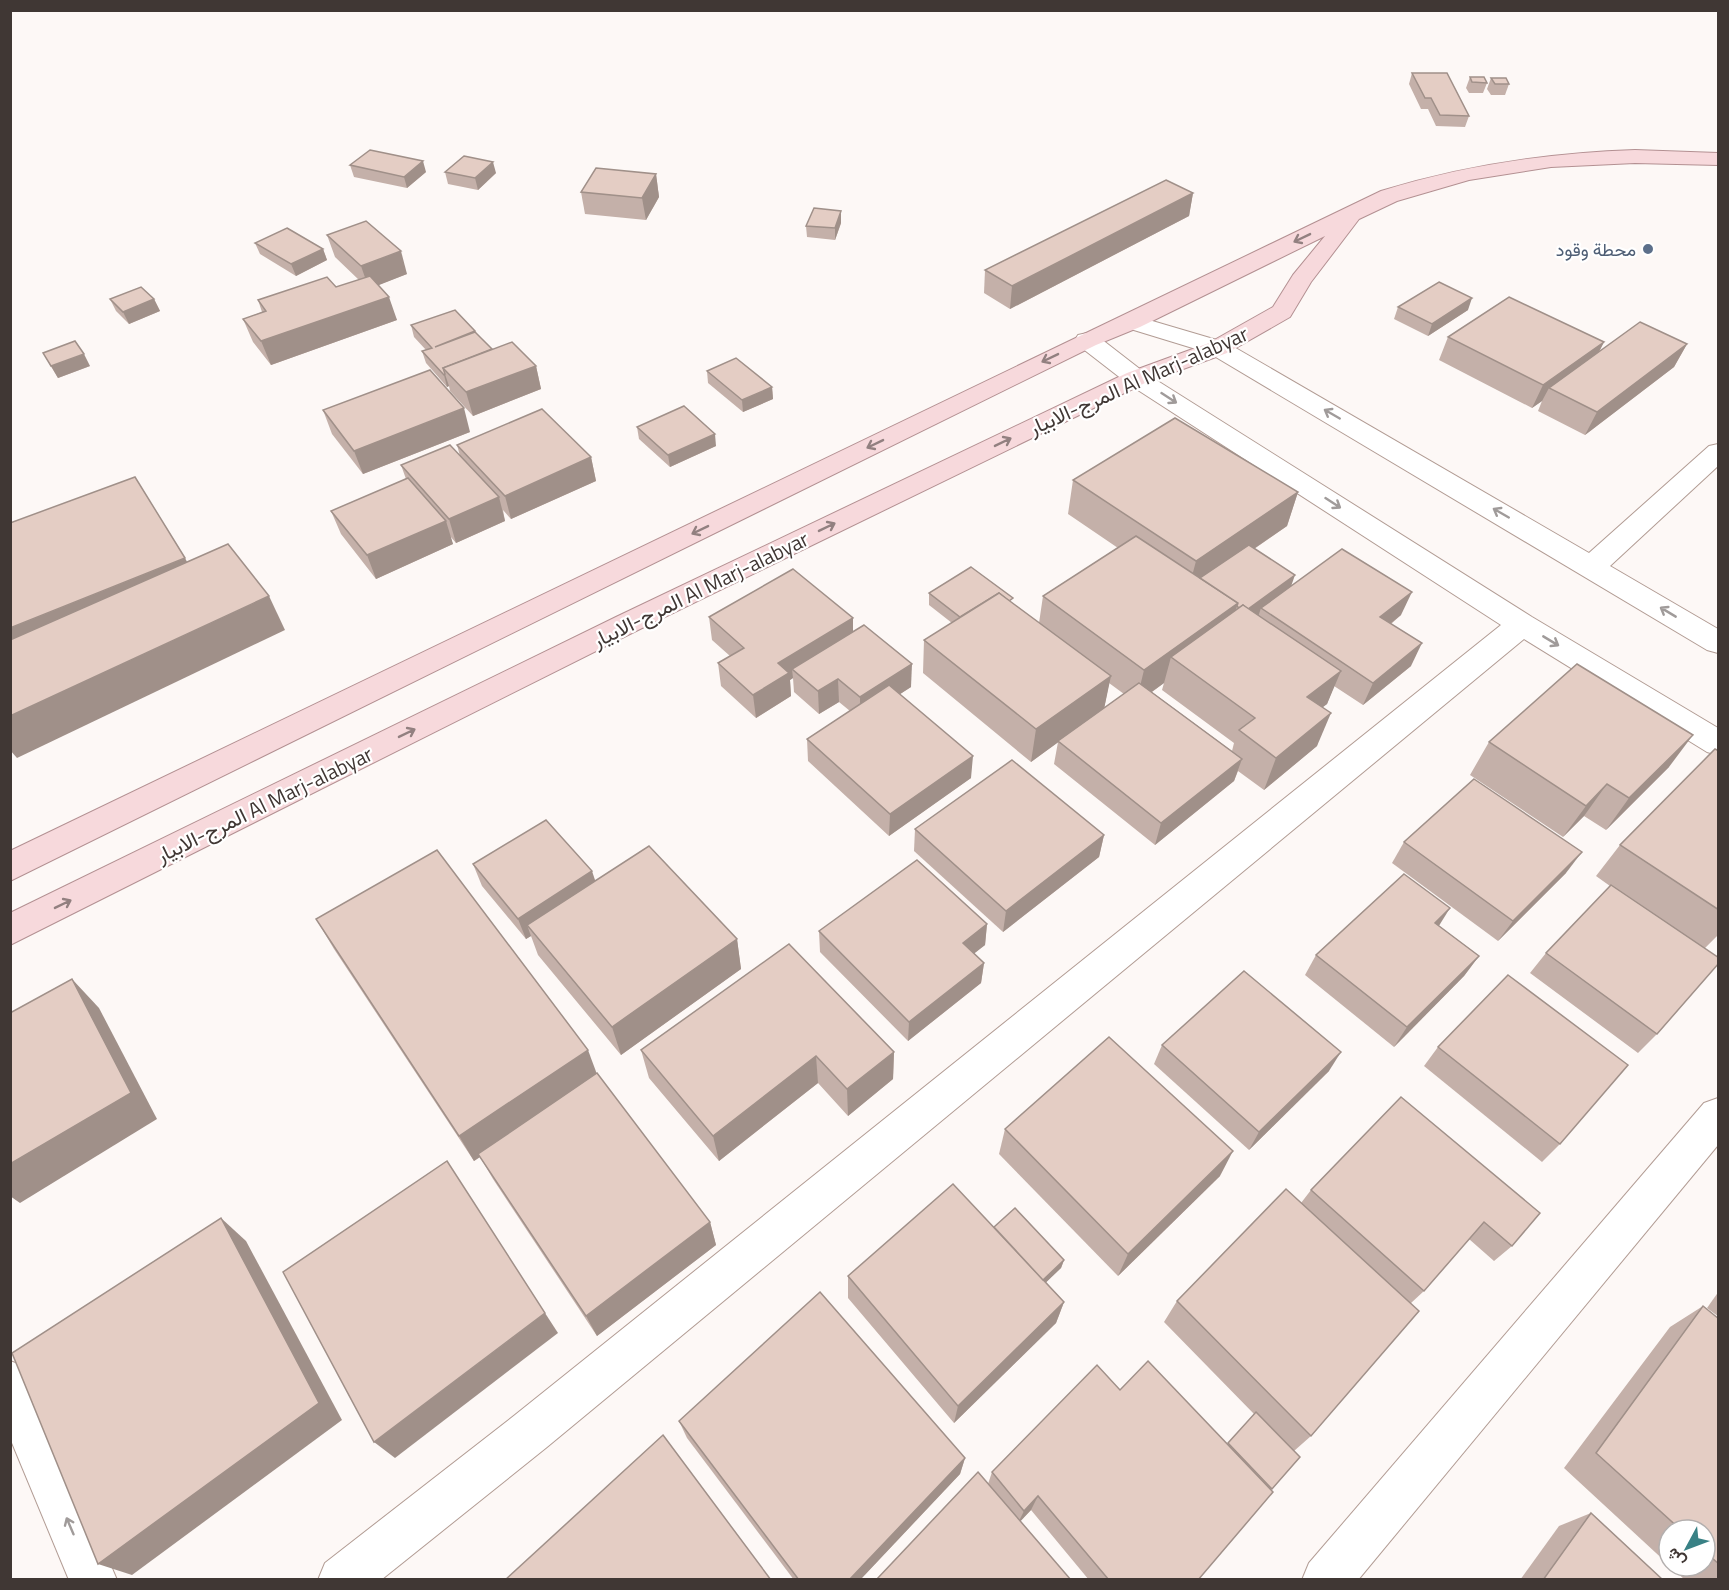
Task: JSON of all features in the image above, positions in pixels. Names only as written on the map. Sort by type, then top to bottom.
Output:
[{"type":"main road","name":"المرج-الابيار Al Marj-alabyar","points":[[10,867],[1087,340],[1132,322],[1389,196],[1429,181],[1533,163],[1610,158],[1719,159]]},
{"type":"main road","name":"المرج-الابيار Al Marj-alabyar","points":[[10,930],[626,624],[1136,378],[1218,348],[1282,312],[1301,280],[1355,213]]},
{"type":"street","points":[[1132,322],[1218,348],[1719,642]]},
{"type":"street","points":[[1087,340],[1136,378],[1522,624],[1719,743]]},
{"type":"street","points":[[1592,566],[1719,452]]},
{"type":"street","points":[[342,1580],[531,1431],[1522,624]]},
{"type":"street","points":[[1326,1580],[1719,1116]]},
{"type":"street","points":[[10,1383],[21,1445],[93,1580]]},
{"type":"building","points":[[1412,73],[1447,73],[1469,116],[1440,115],[1431,98],[1425,98]]},
{"type":"building","points":[[1470,77],[1484,77],[1487,83],[1472,82]]},
{"type":"building","points":[[1491,78],[1506,78],[1509,84],[1495,84]]},
{"type":"building","points":[[370,150],[423,161],[404,177],[350,165]]},
{"type":"building","points":[[464,156],[493,162],[475,178],[445,172]]},
{"type":"building","points":[[596,168],[656,174],[642,198],[581,192]]},
{"type":"building","points":[[1166,180],[1193,193],[1012,286],[985,270]]},
{"type":"building","points":[[814,208],[841,211],[835,228],[806,226]]},
{"type":"building","points":[[366,221],[401,251],[361,266],[327,235]]},
{"type":"building","points":[[287,228],[323,249],[291,264],[255,243]]},
{"type":"building","points":[[370,276],[389,297],[261,341],[243,319],[266,311],[258,300],[327,277],[336,287]]},
{"type":"building","points":[[1439,282],[1472,298],[1432,324],[1398,307]]},
{"type":"building","points":[[141,287],[154,299],[123,312],[110,299]]},
{"type":"building","points":[[1509,297],[1604,342],[1543,385],[1448,337]]},
{"type":"building","points":[[455,310],[475,331],[435,347],[475,332],[492,349],[443,368],[444,375],[422,351],[432,348],[411,325]]},
{"type":"building","points":[[1640,322],[1687,344],[1597,412],[1549,388]]},
{"type":"building","points":[[75,341],[84,354],[51,366],[43,353]]},
{"type":"building","points":[[512,342],[536,366],[466,392],[443,368]]},
{"type":"building","points":[[736,358],[772,387],[742,400],[707,371]]},
{"type":"building","points":[[430,370],[464,408],[354,451],[323,410]]},
{"type":"building","points":[[684,406],[715,434],[668,455],[637,427]]},
{"type":"building","points":[[542,409],[591,457],[505,496],[457,445]]},
{"type":"building","points":[[1175,418],[1298,492],[1196,561],[1073,480]]},
{"type":"building","points":[[450,445],[499,497],[449,519],[401,465]]},
{"type":"building","points":[[135,477],[185,558],[10,628],[10,523]]},
{"type":"building","points":[[408,478],[446,521],[367,555],[331,511]]},
{"type":"building","points":[[1136,536],[1238,603],[1144,670],[1043,596]]},
{"type":"building","points":[[228,544],[269,596],[10,716],[10,640]]},
{"type":"building","points":[[1249,545],[1295,575],[1248,609],[1243,605],[1239,608],[1238,603],[1200,578]]},
{"type":"building","points":[[1342,549],[1412,592],[1380,617],[1422,643],[1373,683],[1261,608]]},
{"type":"building","points":[[971,567],[1013,598],[1009,601],[999,593],[960,617],[929,593]]},
{"type":"building","points":[[793,569],[853,618],[778,663],[789,673],[753,695],[718,663],[744,648],[709,617]]},
{"type":"building","points":[[999,593],[1111,676],[1036,729],[924,640]]},
{"type":"building","points":[[1243,605],[1341,671],[1307,697],[1331,713],[1276,758],[1239,730],[1255,718],[1171,657]]},
{"type":"building","points":[[864,625],[912,664],[860,697],[838,679],[818,691],[792,669]]},
{"type":"building","points":[[1577,664],[1693,735],[1629,798],[1607,784],[1586,806],[1489,742]]},
{"type":"building","points":[[1139,683],[1242,759],[1161,823],[1058,741]]},
{"type":"building","points":[[889,685],[973,756],[890,814],[807,739]]},
{"type":"building","points":[[1715,749],[1719,751],[1719,910],[1620,845]]},
{"type":"building","points":[[1012,760],[1104,835],[1006,911],[915,829]]},
{"type":"building","points":[[1474,779],[1582,852],[1513,921],[1404,842]]},
{"type":"building","points":[[546,820],[592,871],[518,919],[473,864]]},
{"type":"building","points":[[649,846],[737,939],[612,1027],[527,925]]},
{"type":"building","points":[[437,850],[588,1050],[459,1136],[316,919]]},
{"type":"building","points":[[917,860],[987,924],[963,943],[984,963],[909,1022],[819,931]]},
{"type":"building","points":[[1404,874],[1450,908],[1435,923],[1479,956],[1407,1027],[1316,955]]},
{"type":"building","points":[[1611,885],[1719,958],[1719,963],[1657,1034],[1546,953]]},
{"type":"building","points":[[789,944],[894,1052],[847,1089],[816,1056],[713,1136],[641,1050]]},
{"type":"building","points":[[1244,971],[1341,1052],[1259,1132],[1162,1045]]},
{"type":"building","points":[[1508,975],[1628,1065],[1560,1144],[1438,1047]]},
{"type":"building","points":[[72,979],[131,1093],[10,1164],[10,1013]]},
{"type":"building","points":[[1109,1037],[1233,1151],[1128,1254],[1005,1129]]},
{"type":"building","points":[[597,1073],[710,1222],[586,1316],[478,1154]]},
{"type":"building","points":[[1401,1097],[1540,1213],[1512,1246],[1484,1222],[1424,1291],[1311,1190]]},
{"type":"building","points":[[447,1161],[545,1313],[374,1442],[283,1272]]},
{"type":"building","points":[[953,1184],[1064,1302],[958,1406],[848,1276]]},
{"type":"building","points":[[1286,1189],[1419,1311],[1311,1436],[1177,1301]]},
{"type":"building","points":[[1015,1208],[1064,1260],[1043,1280],[994,1227]]},
{"type":"building","points":[[221,1218],[319,1403],[98,1564],[12,1353]]},
{"type":"building","points":[[820,1292],[965,1458],[849,1580],[799,1580],[679,1421]]},
{"type":"building","points":[[1703,1306],[1719,1319],[1719,1564],[1717,1562],[1717,1518],[1668,1518],[1596,1453]]},
{"type":"building","points":[[1148,1361],[1273,1492],[1198,1580],[1109,1580],[1038,1496],[1024,1511],[992,1472],[1097,1365],[1120,1390]]},
{"type":"building","points":[[1256,1412],[1300,1457],[1272,1489],[1228,1443]]},
{"type":"building","points":[[663,1435],[771,1580],[505,1580]]},
{"type":"building","points":[[978,1472],[1071,1580],[876,1580]]},
{"type":"building","points":[[1591,1513],[1657,1574],[1657,1578],[1663,1580],[1543,1580]]},
{"type":"place","name":"محطة وقود","points":[[1648,249]]}]
